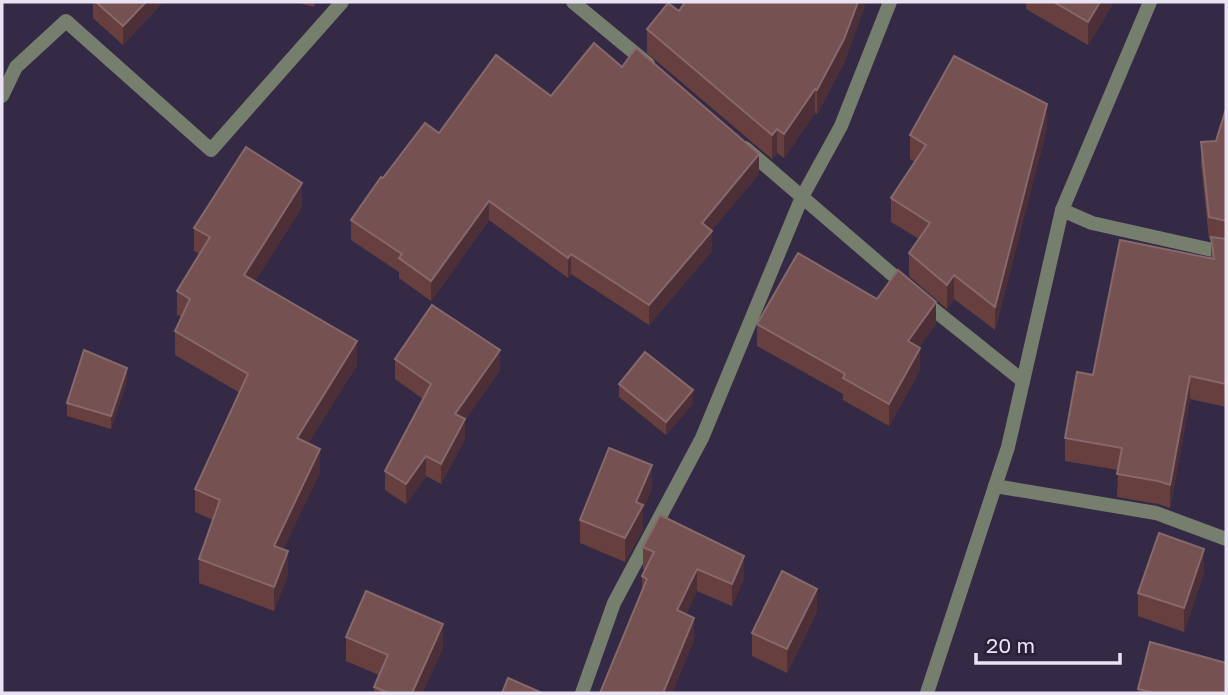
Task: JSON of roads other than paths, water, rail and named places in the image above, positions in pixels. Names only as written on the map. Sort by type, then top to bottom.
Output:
[{"type":"street","points":[[2,96],[16,67],[66,21],[211,150],[342,2]]},
{"type":"street","points":[[573,2],[662,77]]},
{"type":"street","points":[[582,693],[614,603],[702,438],[802,197],[841,125],[890,2]]},
{"type":"street","points":[[927,693],[1008,447],[1062,210],[1150,2]]},
{"type":"street","points":[[732,137],[942,317],[1023,382]]},
{"type":"street","points":[[1062,210],[1092,223],[1226,253]]},
{"type":"street","points":[[995,486],[1156,513],[1226,539]]}]
